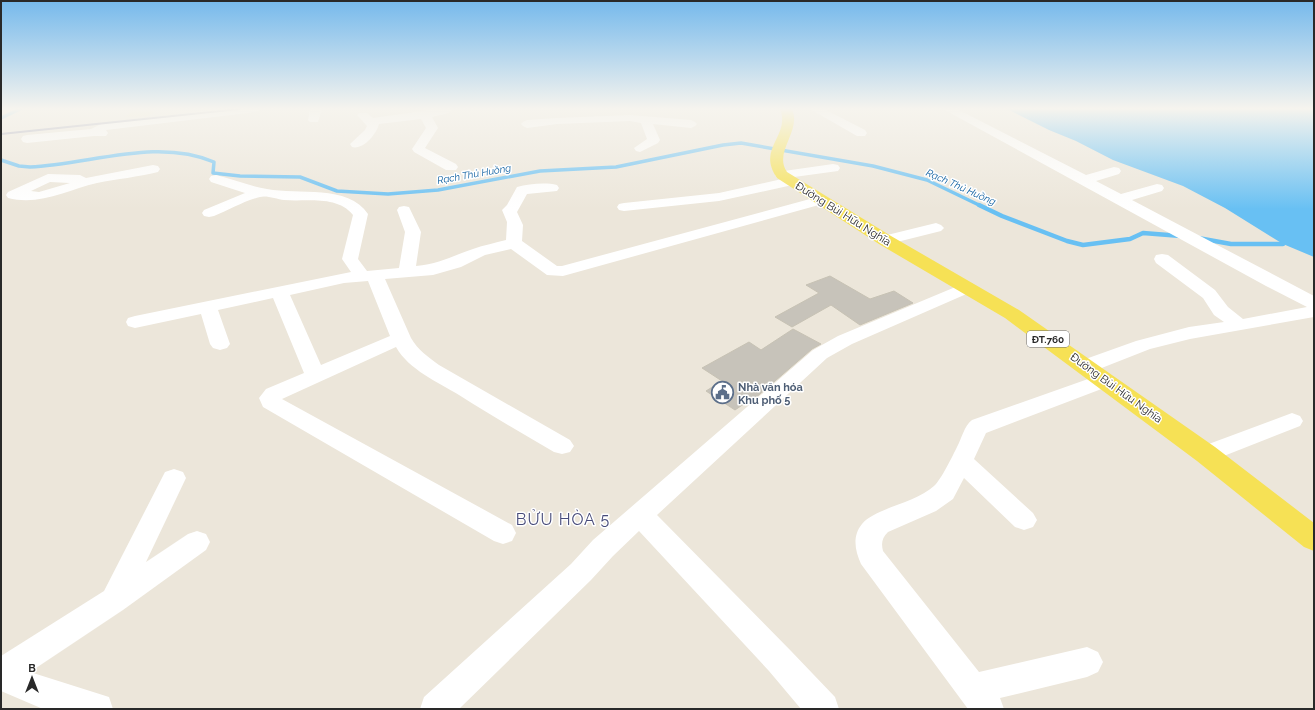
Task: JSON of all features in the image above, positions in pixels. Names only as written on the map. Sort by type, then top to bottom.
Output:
[{"type":"main road","points":[[783,162],[787,142]]},
{"type":"main road","name":"Đường Bùi Hữu Nghĩa","points":[[783,162],[820,200],[965,288],[1012,314],[1096,373],[1206,454],[1314,539]]},
{"type":"street","points":[[423,142],[418,149],[451,167]]},
{"type":"street","points":[[640,148],[650,142]]},
{"type":"street","points":[[1011,142],[1121,199],[1314,303]]},
{"type":"street","points":[[514,243],[553,271],[558,272],[700,215],[719,197],[783,162],[833,168]]},
{"type":"street","points":[[7,198],[48,178],[94,180],[153,169]]},
{"type":"street","points":[[1084,180],[1114,171]]},
{"type":"street","points":[[216,179],[260,192],[283,196],[333,198],[352,205],[358,210],[360,220],[350,259],[368,275],[407,349],[432,370],[562,446]]},
{"type":"street","points":[[514,243],[516,225],[509,210],[513,208],[520,191],[552,188]]},
{"type":"street","points":[[1121,199],[1157,188]]},
{"type":"street","points":[[209,213],[260,192]]},
{"type":"street","points":[[624,207],[700,215],[820,200]]},
{"type":"street","points":[[404,210],[413,232],[407,273]]},
{"type":"street","points":[[885,240],[936,228]]},
{"type":"street","points":[[135,322],[368,275],[433,270],[480,252],[514,243]]},
{"type":"street","points":[[1162,259],[1209,294],[1221,311],[1240,325]]},
{"type":"street","points":[[436,709],[581,572],[603,548],[641,516],[820,354],[845,340],[965,288]]},
{"type":"street","points":[[279,292],[315,375]]},
{"type":"street","points":[[208,307],[220,344]]},
{"type":"street","points":[[1087,662],[980,699],[871,556],[868,544],[871,532],[878,525],[927,504],[944,492],[962,461],[977,428],[980,426],[1096,373],[1143,345],[1189,333],[1240,325],[1314,310]]},
{"type":"street","points":[[401,338],[274,394],[270,398],[271,402],[503,533]]},
{"type":"street","points":[[1206,454],[1292,421]]},
{"type":"street","points":[[962,461],[1024,520]]},
{"type":"street","points":[[113,601],[174,478]]},
{"type":"street","points":[[641,516],[780,661],[822,709]]},
{"type":"street","points":[[97,709],[73,703],[24,686],[1,674],[113,601],[197,542]]},
{"type":"water","points":[[1078,142],[1314,142],[1314,257],[1283,244],[1225,208],[1183,186],[1113,160]]},
{"type":"building","points":[[830,276],[870,299],[894,291],[913,303],[860,325],[831,305],[792,327],[775,317],[819,293],[806,285]]},
{"type":"building","points":[[793,329],[821,344],[812,349],[753,400],[751,399],[735,410],[706,391],[722,381],[702,368],[749,342],[761,350]]},
{"type":"waterway","name":"Rạch Thủ Huồng","points":[[1,160],[19,166],[30,167],[122,154],[169,152],[192,155],[214,162],[213,173],[240,176],[300,177],[337,191],[388,194],[438,190],[540,171],[616,167],[723,145],[741,143],[873,166],[927,180],[981,206]]},
{"type":"waterway","name":"Rạch Thủ Huồng","points":[[979,205],[1002,216],[1067,241],[1083,245],[1130,239],[1143,233],[1181,236]]},
{"type":"waterway","name":"Rạch Thủ Huồng","points":[[1198,238],[1231,244],[1283,244]]},
{"type":"place","name":"Nhà văn hóa Khu phố 5","points":[[723,393]]},
{"type":"district","name":"BỬU HÒA 5","points":[[563,519]]}]
